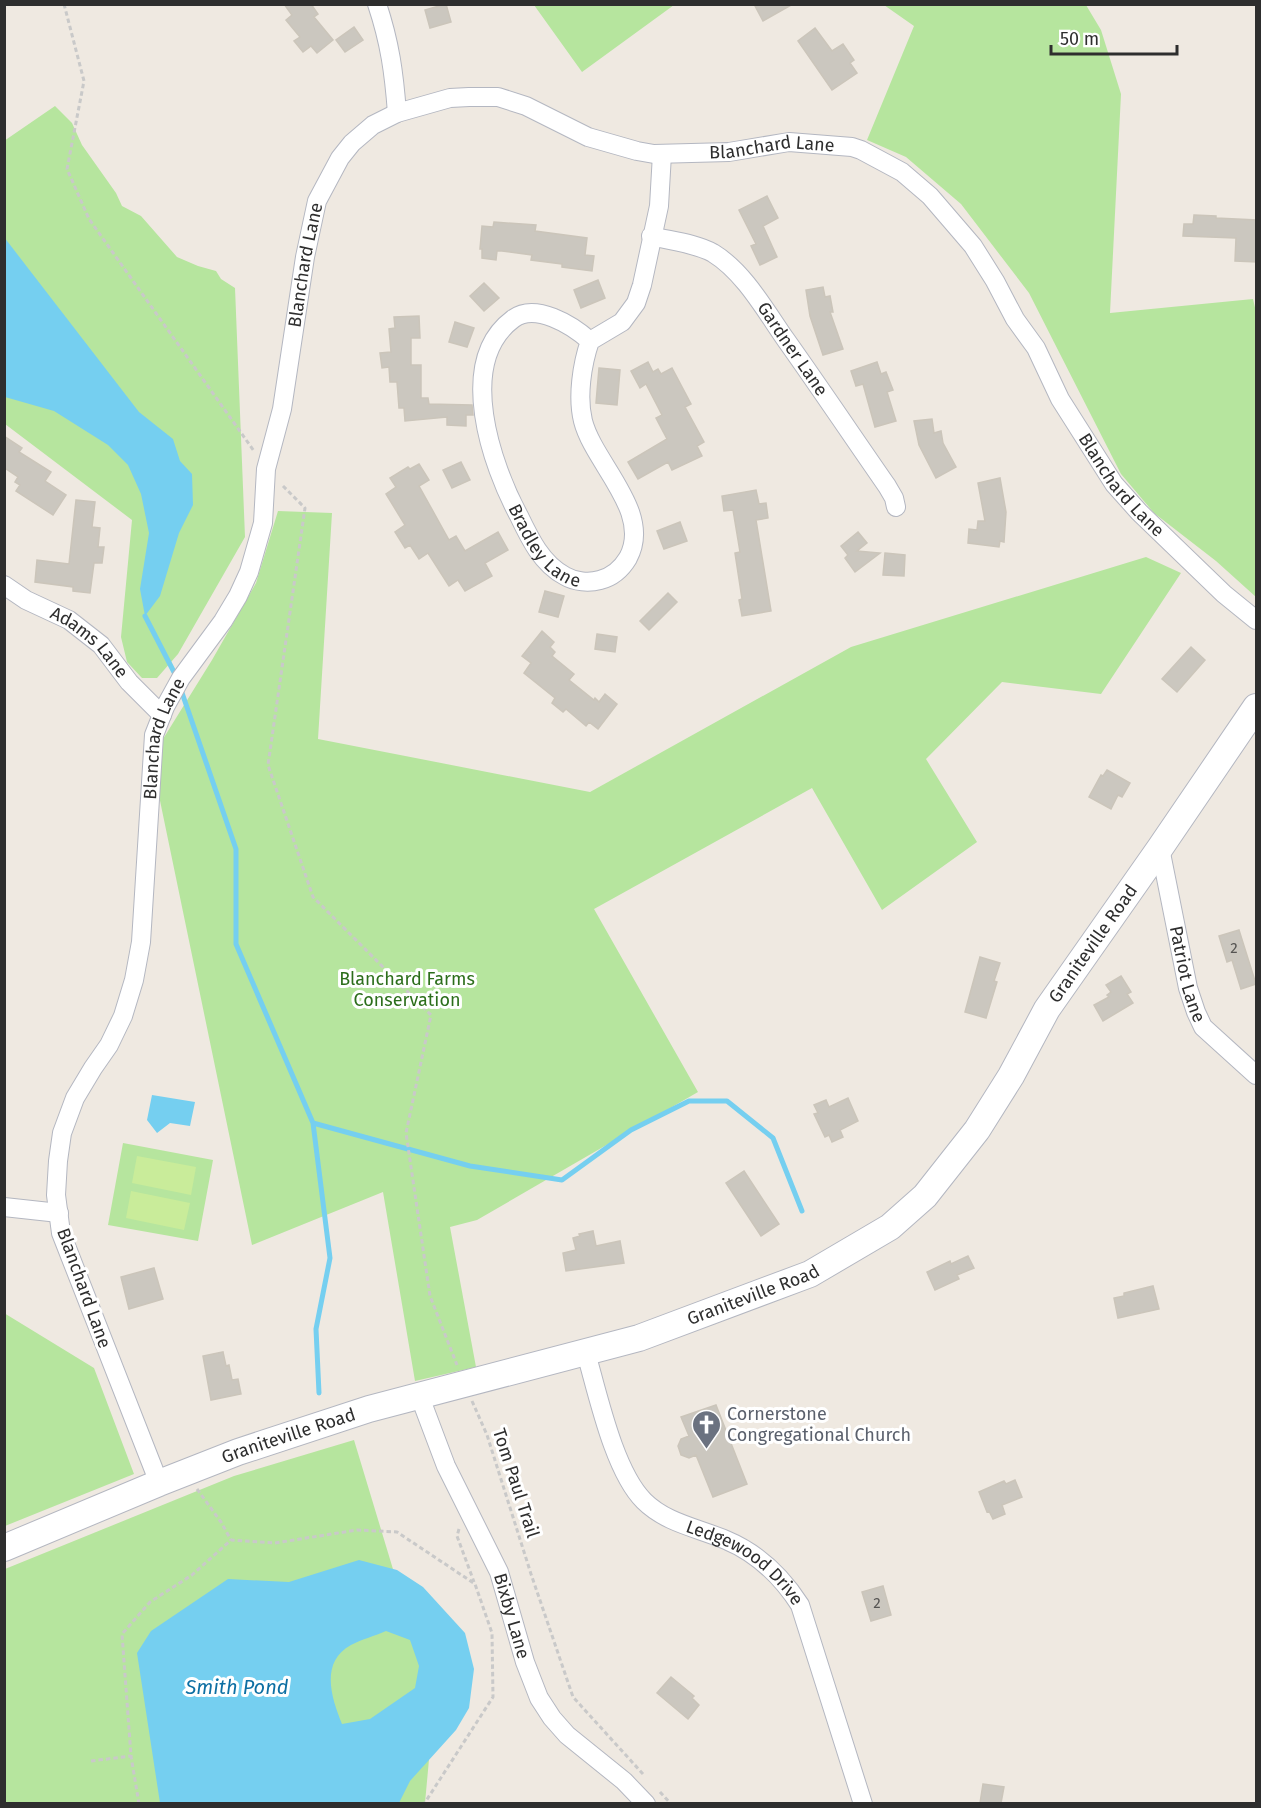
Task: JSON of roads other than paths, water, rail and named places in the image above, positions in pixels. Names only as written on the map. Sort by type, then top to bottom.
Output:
[{"type":"main road","name":"Graniteville Road","points":[[4,1548],[238,1452],[358,1413],[639,1338],[810,1274],[890,1227],[920,1201],[976,1130],[1011,1076],[1047,1009],[1257,707]]},
{"type":"street","points":[[377,4],[394,66],[397,113]]},
{"type":"street","name":"Blanchard Lane","points":[[159,1483],[61,1233],[56,1195],[62,1133],[75,1098],[109,1045],[123,1016],[134,980],[141,942],[146,884],[148,809],[154,735],[181,678],[223,621],[238,596],[249,572],[263,523],[266,469],[282,409],[305,256],[317,201],[340,158],[352,142],[373,125],[397,113],[450,98],[498,98],[526,106],[588,137],[637,151],[662,154],[729,152],[789,142],[852,147],[902,172],[930,196],[973,246],[996,281],[1015,318],[1036,348],[1060,399],[1114,484],[1139,512],[1224,594],[1257,620]]},
{"type":"street","points":[[590,341],[622,322],[636,303],[659,206],[662,154]]},
{"type":"street","name":"Gardner Lane","points":[[651,236],[711,252],[723,260],[746,284],[887,486],[896,507]]},
{"type":"street","name":"Bradley Lane","points":[[526,312],[560,321],[590,341],[586,354],[581,398],[584,424],[628,507],[634,528],[633,541],[627,560],[617,571],[605,578],[586,582],[567,578],[560,573],[541,556],[532,541],[514,508],[493,458],[484,424],[483,409],[487,356],[494,340],[518,315],[526,312]]},
{"type":"street","name":"Adams Lane","points":[[4,585],[26,600],[69,620],[101,645],[129,682],[162,715]]},
{"type":"street","name":"Patriot Lane","points":[[1160,848],[1188,988],[1196,1012],[1203,1027],[1257,1075]]},
{"type":"street","points":[[4,1207],[58,1213]]},
{"type":"street","name":"Ledgewood Drive","points":[[586,1353],[620,1464],[642,1499],[656,1512],[727,1540],[753,1555],[787,1585],[796,1598],[863,1803]]},
{"type":"street","name":"Bixby Lane","points":[[420,1397],[446,1466],[500,1572],[525,1662],[539,1698],[552,1719],[567,1735],[624,1781],[646,1803]]},
{"type":"water","points":[[4,237],[139,412],[173,439],[180,461],[192,474],[193,505],[179,533],[160,596],[145,616],[140,589],[149,533],[141,494],[128,465],[108,445],[54,411],[5,397]]},
{"type":"water","points":[[152,1095],[195,1102],[190,1126],[170,1123],[157,1133],[147,1120]]},
{"type":"water","name":"Smith Pond","points":[[359,1560],[397,1570],[423,1587],[465,1633],[474,1669],[469,1708],[456,1730],[410,1781],[399,1803],[160,1803],[137,1653],[151,1631],[228,1579],[289,1582]],"holes":[[[386,1631],[410,1640],[419,1666],[415,1688],[370,1719],[342,1724],[334,1703],[331,1681],[335,1661],[341,1652],[355,1643]]]},
{"type":"waterway","points":[[145,616],[176,676]]},
{"type":"waterway","points":[[180,687],[236,849],[236,944],[313,1123],[330,1258],[316,1329],[319,1393]]},
{"type":"waterway","points":[[313,1123],[470,1166],[562,1180],[631,1130],[689,1101],[727,1101],[773,1138],[802,1211]]},
{"type":"place","name":"Cornerstone Congregational Church","points":[[706,1450]]},
{"type":"park label","name":"Blanchard Farms Conservation","points":[[407,989]]}]
